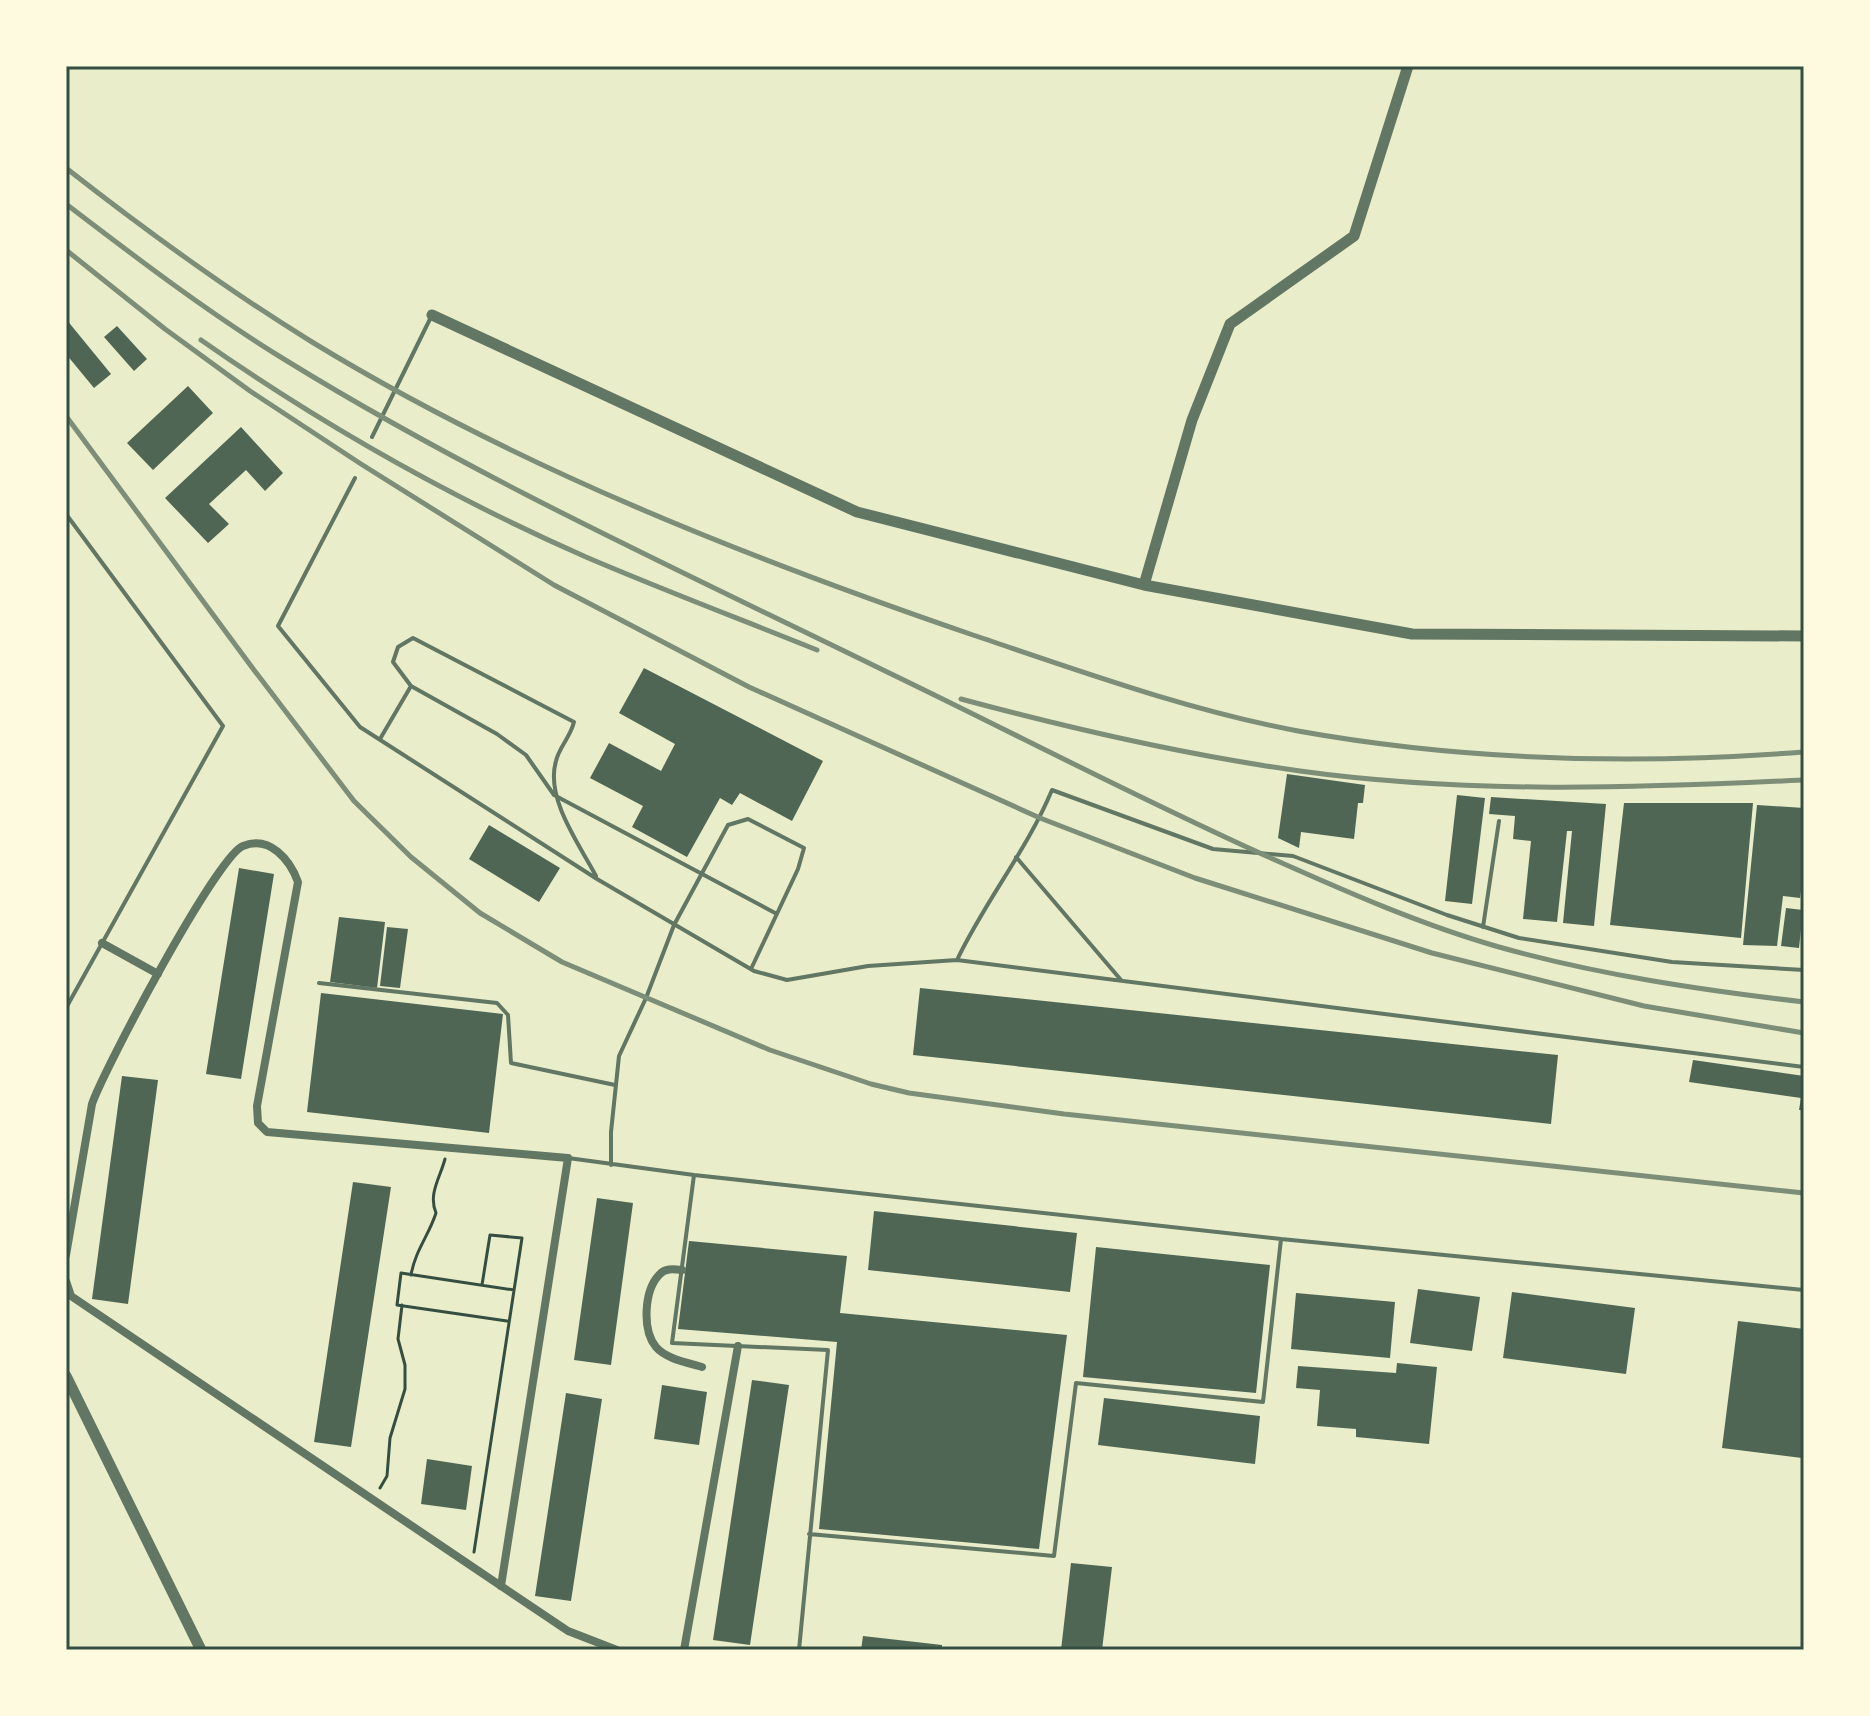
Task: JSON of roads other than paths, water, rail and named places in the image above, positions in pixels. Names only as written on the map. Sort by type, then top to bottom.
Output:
[{"type":"street","points":[[1144,585],[1192,420],[1230,324],[1354,236],[1408,66]]},
{"type":"street","points":[[432,315],[857,512],[1144,585],[1412,634],[1804,636]]},
{"type":"street","points":[[66,1255],[92,1104],[100,1081],[158,974],[225,861],[242,846],[260,843],[277,851],[291,864],[298,882],[257,1106],[258,1123],[267,1132],[568,1158],[501,1586]]},
{"type":"street","points":[[102,943],[158,974]]},
{"type":"street","points":[[682,1270],[670,1269],[659,1274],[651,1288],[646,1320],[657,1348],[671,1357],[702,1367]]},
{"type":"street","points":[[66,1281],[71,1296],[568,1631],[617,1650]]},
{"type":"street","points":[[684,1650],[738,1346]]},
{"type":"street","points":[[66,1376],[201,1650]]},
{"type":"lane","points":[[372,437],[432,315]]},
{"type":"lane","points":[[355,478],[278,626],[360,727],[597,879],[751,969],[787,980],[868,966],[957,960],[1804,1067]]},
{"type":"lane","points":[[66,514],[223,726],[66,1008]]},
{"type":"lane","points":[[554,795],[556,761],[574,722],[413,638],[398,647],[393,662],[411,686],[497,734],[526,755],[554,795],[597,879]]},
{"type":"lane","points":[[379,740],[411,686]]},
{"type":"lane","points":[[957,960],[972,929],[1040,818],[1052,790],[1213,849],[1293,856],[1519,938],[1672,962],[1804,970]]},
{"type":"lane","points":[[554,795],[777,914]]},
{"type":"lane","points":[[611,1165],[611,1132],[619,1056],[646,998],[674,925],[728,825],[748,819],[804,848],[751,969]]},
{"type":"lane","points":[[1483,927],[1499,821]]},
{"type":"lane","points":[[1016,857],[1121,980]]},
{"type":"lane","points":[[319,983],[497,1003],[508,1015],[511,1063],[615,1085]]},
{"type":"lane","points":[[568,1158],[694,1175],[1281,1239],[1804,1290]]},
{"type":"lane","points":[[694,1175],[672,1343],[828,1350],[799,1650]]},
{"type":"lane","points":[[809,1534],[1054,1556],[1076,1383],[1263,1402],[1281,1239]]},
{"type":"railway","points":[[66,168],[186,258],[280,322],[470,430],[551,469],[718,541],[888,605],[1053,662],[1134,689],[1257,722],[1424,749],[1614,759],[1804,752]]},
{"type":"railway","points":[[66,204],[175,286],[258,343],[432,445],[655,559],[1224,836],[1385,907],[1499,947],[1574,966],[1650,980],[1804,1002]]},
{"type":"railway","points":[[66,250],[165,329],[250,391],[361,464],[554,585],[749,687],[1040,818],[1195,878],[1432,953],[1644,1006],[1804,1033]]},
{"type":"railway","points":[[201,340],[340,430],[486,510],[586,557],[817,650]]},
{"type":"railway","points":[[66,416],[354,801],[411,857],[480,913],[562,962],[770,1050],[871,1084],[909,1093],[1064,1114],[1804,1193]]},
{"type":"railway","points":[[961,699],[1171,749],[1257,765],[1362,778],[1552,787],[1804,780]]}]
